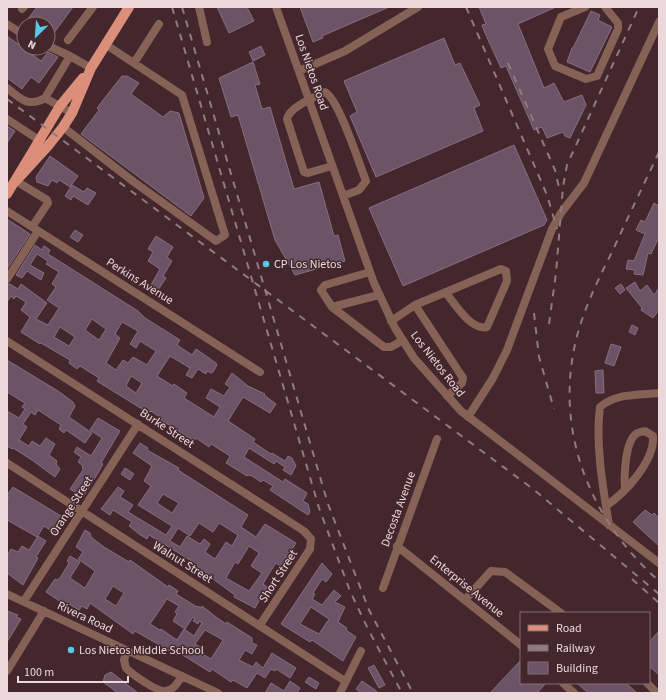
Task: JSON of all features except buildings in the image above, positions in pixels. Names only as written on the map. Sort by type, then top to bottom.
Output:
[{"type":"main road","points":[[7,194],[60,106],[91,68],[129,7]]},
{"type":"main road","points":[[16,181],[63,127],[72,113],[91,68]]},
{"type":"street","points":[[68,40],[93,7]]},
{"type":"street","points":[[199,7],[207,42]]},
{"type":"street","name":"Los Nietos Road","points":[[276,7],[379,295],[391,321],[414,358],[447,396],[468,417],[659,562]]},
{"type":"street","points":[[299,71],[345,51],[418,7]]},
{"type":"street","points":[[585,7],[561,17],[548,49],[555,66],[586,79],[597,76],[618,29],[618,23],[605,7]]},
{"type":"street","points":[[468,417],[493,378],[507,350],[552,229],[561,213],[584,183],[659,22]]},
{"type":"street","points":[[7,24],[16,30]]},
{"type":"street","points":[[134,63],[159,24]]},
{"type":"street","points":[[63,127],[128,178],[216,241],[225,235],[182,95],[106,44]]},
{"type":"street","points":[[56,50],[91,68]]},
{"type":"street","points":[[7,88],[26,102],[38,102],[45,98],[70,56]]},
{"type":"street","points":[[332,166],[308,173],[304,172],[287,119],[288,114],[309,99],[325,92],[330,95],[338,109],[366,181],[359,190],[343,196]]},
{"type":"street","points":[[45,98],[72,113]]},
{"type":"street","points":[[7,119],[48,146]]},
{"type":"street","points":[[7,279],[48,204],[47,200],[16,181]]},
{"type":"street","name":"Perkins Avenue","points":[[7,211],[260,372]]},
{"type":"street","points":[[391,321],[415,305],[501,269],[506,271],[508,275],[507,281],[487,327],[483,328],[468,321],[446,293]]},
{"type":"street","points":[[370,272],[325,285],[321,290],[332,307],[384,347],[391,347],[403,340]]},
{"type":"street","points":[[332,307],[379,295]]},
{"type":"street","points":[[415,305],[463,378],[462,383],[447,396]]},
{"type":"street","name":"Burke Street","points":[[7,340],[304,531],[311,539]]},
{"type":"street","points":[[609,525],[598,421],[600,407],[607,401],[622,396],[659,393]]},
{"type":"street","name":"Orange Street","points":[[24,601],[138,424]]},
{"type":"street","points":[[606,506],[617,498],[642,470],[654,444],[653,436],[645,431],[636,433],[630,440],[624,476],[625,489]]},
{"type":"street","name":"Decosta Avenue","points":[[383,588],[437,439]]},
{"type":"street","name":"Walnut Street","points":[[7,463],[345,681]]},
{"type":"street","name":"Short Street","points":[[260,625],[310,549],[311,539]]},
{"type":"street","name":"Enterprise Avenue","points":[[397,546],[520,644]]},
{"type":"street","points":[[465,600],[491,571],[497,570],[505,572],[560,612]]},
{"type":"street","name":"Rivera Road","points":[[7,594],[218,693]]},
{"type":"street","points":[[7,671],[44,611]]},
{"type":"street","points":[[127,650],[124,660],[126,668],[161,691],[168,691],[172,689],[182,676]]},
{"type":"street","points":[[340,693],[361,651]]},
{"type":"street","points":[[564,684],[574,693]]},
{"type":"street","points":[[648,684],[657,693]]},
{"type":"railway","points":[[172,7],[319,508],[350,591],[368,629],[402,693]]},
{"type":"railway","points":[[182,7],[328,504],[369,610],[413,693]]},
{"type":"railway","points":[[466,7],[547,195],[557,229]]},
{"type":"railway","points":[[549,324],[556,273],[563,187],[567,165],[639,7]]},
{"type":"railway","points":[[508,63],[555,170],[560,192]]},
{"type":"railway","points":[[7,99],[533,489],[659,594]]},
{"type":"railway","points":[[659,152],[584,314],[577,336],[571,371],[570,405],[574,438],[583,470],[596,501],[613,530],[634,556],[659,581]]},
{"type":"railway","points":[[534,313],[539,357],[554,409]]},
{"type":"railway","points":[[632,579],[659,603]]},
{"type":"place","name":"CP Los Nietos","points":[[266,264]]},
{"type":"place","name":"Los Nietos Middle School","points":[[71,650]]}]
